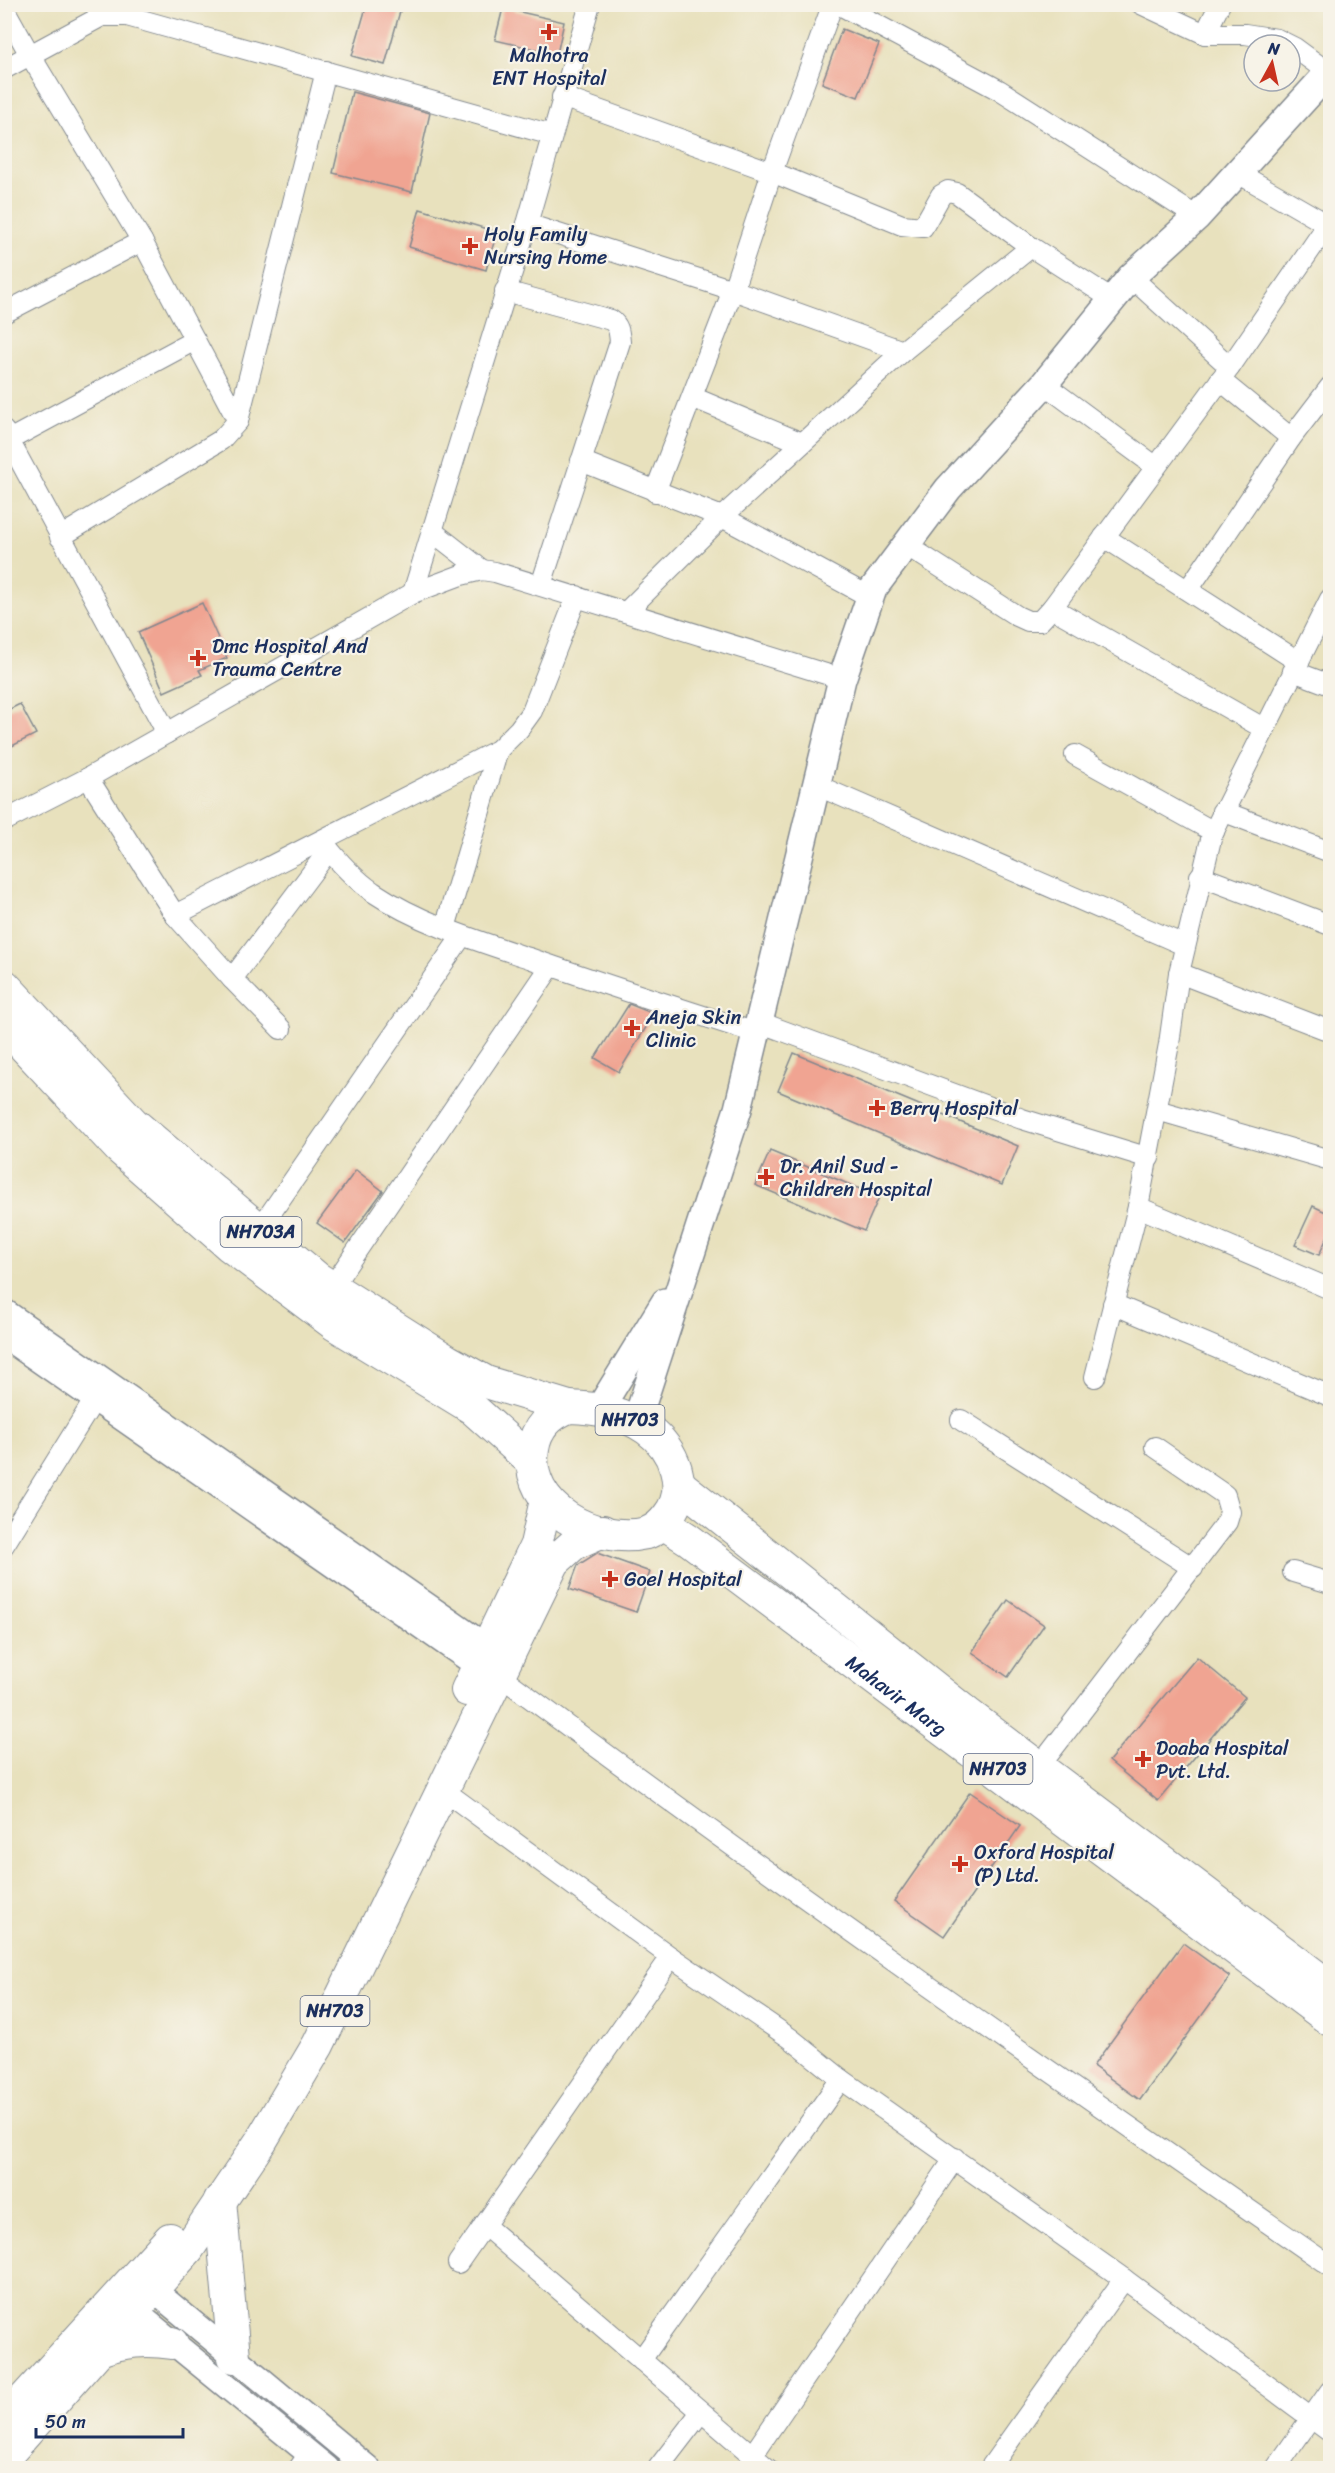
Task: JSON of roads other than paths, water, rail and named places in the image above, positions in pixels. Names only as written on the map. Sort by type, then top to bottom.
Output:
[{"type":"highway","name":"NH703A","points":[[4,985],[133,1123],[259,1230],[332,1287],[486,1382],[569,1407]]},
{"type":"highway","name":"NH703A","points":[[4,1025],[119,1148],[230,1246],[334,1324],[472,1408],[531,1461]]},
{"type":"highway","name":"NH703","points":[[531,1461],[534,1440],[542,1426],[554,1413],[569,1407],[600,1408],[648,1430],[668,1452],[680,1485]]},
{"type":"highway","points":[[531,1461],[535,1481],[546,1500],[559,1513],[578,1524],[625,1535],[648,1532],[663,1523],[675,1508],[680,1485]]},
{"type":"highway","name":"Mahavir Marg","points":[[680,1485],[1039,1767],[1330,1987]]},
{"type":"highway","name":"NH703","points":[[4,2458],[99,2350],[134,2293],[248,2128],[293,2067],[318,2045],[442,1789],[488,1662],[536,1545],[546,1500]]},
{"type":"highway","name":"Mahavir Marg","points":[[663,1523],[688,1539],[952,1734],[1330,2020]]},
{"type":"highway","name":"NH703","points":[[4,2421],[134,2293],[188,2248],[220,2200],[293,2067],[301,2036],[488,1662],[554,1562],[575,1544],[603,1531]]},
{"type":"highway","points":[[220,2200],[234,2358]]},
{"type":"highway","points":[[99,2350],[124,2341],[150,2339],[172,2343]]},
{"type":"main road","points":[[636,1423],[738,1109],[842,680],[873,589],[948,489],[1044,384],[1131,277],[1197,217],[1330,72]]},
{"type":"main road","points":[[600,1408],[688,1265]]},
{"type":"street","points":[[413,593],[527,224],[590,4]]},
{"type":"street","points":[[1141,4],[1205,34],[1245,34],[1277,39],[1295,48],[1330,72]]},
{"type":"street","points":[[1205,34],[1220,4]]},
{"type":"street","points":[[655,492],[733,290],[772,172],[836,6],[999,90],[1197,217]]},
{"type":"street","points":[[4,8],[142,241],[238,421]]},
{"type":"street","points":[[4,69],[102,16],[113,15],[326,71],[552,135]]},
{"type":"street","points":[[60,537],[221,440],[238,421],[326,71]]},
{"type":"street","points":[[562,97],[772,172],[913,227],[926,224],[941,195],[952,191],[1031,247],[1113,299]]},
{"type":"street","points":[[906,545],[1028,621],[1040,621],[1052,608],[1225,373],[1329,225],[1238,173]]},
{"type":"street","points":[[527,224],[733,290],[903,351]]},
{"type":"street","points":[[4,313],[142,241]]},
{"type":"street","points":[[626,612],[722,517],[903,351],[1031,247]]},
{"type":"street","points":[[1131,277],[1291,438]]},
{"type":"street","points":[[506,291],[611,320],[618,325],[620,342],[541,585]]},
{"type":"street","points":[[167,733],[7,436],[195,340]]},
{"type":"street","points":[[1044,384],[1155,466]]},
{"type":"street","points":[[1188,590],[1291,438],[1330,387]]},
{"type":"street","points":[[692,397],[802,443]]},
{"type":"street","points":[[581,461],[722,517],[870,597]]},
{"type":"street","points":[[432,531],[482,570],[541,585],[842,680]]},
{"type":"street","points":[[1104,537],[1188,590],[1296,667],[1330,685]]},
{"type":"street","points":[[4,821],[88,778],[413,593],[461,574],[482,570]]},
{"type":"street","points":[[175,915],[325,845],[498,750],[519,729],[532,711],[577,596]]},
{"type":"street","points":[[1095,1377],[1149,1158],[1184,945],[1200,876],[1222,811],[1330,599]]},
{"type":"street","points":[[1052,608],[1263,728]]},
{"type":"street","points":[[259,1230],[454,932],[498,750]]},
{"type":"street","points":[[1075,755],[1214,832]]},
{"type":"street","points":[[88,778],[175,915],[232,979],[281,1029]]},
{"type":"street","points":[[816,785],[1184,945]]},
{"type":"street","points":[[1222,811],[1330,852]]},
{"type":"street","points":[[325,845],[340,864],[372,892],[414,916],[454,932],[551,966],[758,1027],[1022,1119],[1149,1158]]},
{"type":"street","points":[[232,979],[325,845]]},
{"type":"street","points":[[1200,876],[1330,924]]},
{"type":"street","points":[[332,1287],[551,966]]},
{"type":"street","points":[[1179,973],[1330,1031]]},
{"type":"street","points":[[1157,1110],[1330,1160]]},
{"type":"street","points":[[1138,1207],[1330,1289]]},
{"type":"street","points":[[1113,1304],[1330,1396]]},
{"type":"street","points":[[4,1311],[488,1662],[727,1844],[1009,2044],[1330,2266]]},
{"type":"street","points":[[4,1336],[488,1662]]},
{"type":"street","points":[[4,1545],[96,1397]]},
{"type":"street","points":[[962,1420],[1193,1568]]},
{"type":"street","points":[[1039,1767],[1227,1522],[1229,1503],[1225,1495],[1155,1447]]},
{"type":"street","points":[[1293,1572],[1330,1583]]},
{"type":"street","points":[[442,1789],[671,1957],[790,2038],[841,2079],[1124,2279],[1330,2432]]},
{"type":"street","points":[[458,2263],[671,1957]]},
{"type":"street","points":[[641,2360],[841,2079]]},
{"type":"street","points":[[752,2456],[955,2158]]},
{"type":"street","points":[[484,2225],[767,2469]]},
{"type":"street","points":[[990,2469],[1124,2279]]},
{"type":"street","points":[[134,2293],[172,2343],[312,2464]]},
{"type":"street","points":[[134,2293],[234,2358],[368,2469]]},
{"type":"street","points":[[1276,2469],[1330,2391]]},
{"type":"street","points":[[658,2469],[701,2412]]},
{"type":"place","name":"Malhotra ENT Hospital","points":[[549,32]]},
{"type":"place","name":"Holy Family Nursing Home","points":[[470,246]]},
{"type":"place","name":"Dmc Hospital And Trauma Centre","points":[[198,658]]},
{"type":"place","name":"Aneja Skin Clinic","points":[[632,1028]]},
{"type":"place","name":"Berry Hospital","points":[[877,1108]]},
{"type":"place","name":"Dr. Anil Sud - Children Hospital","points":[[766,1177]]},
{"type":"place","name":"Goel Hospital","points":[[610,1579]]},
{"type":"place","name":"Doaba Hospital Pvt. Ltd.","points":[[1143,1759]]},
{"type":"place","name":"Oxford Hospital (P) Ltd.","points":[[960,1864]]}]
